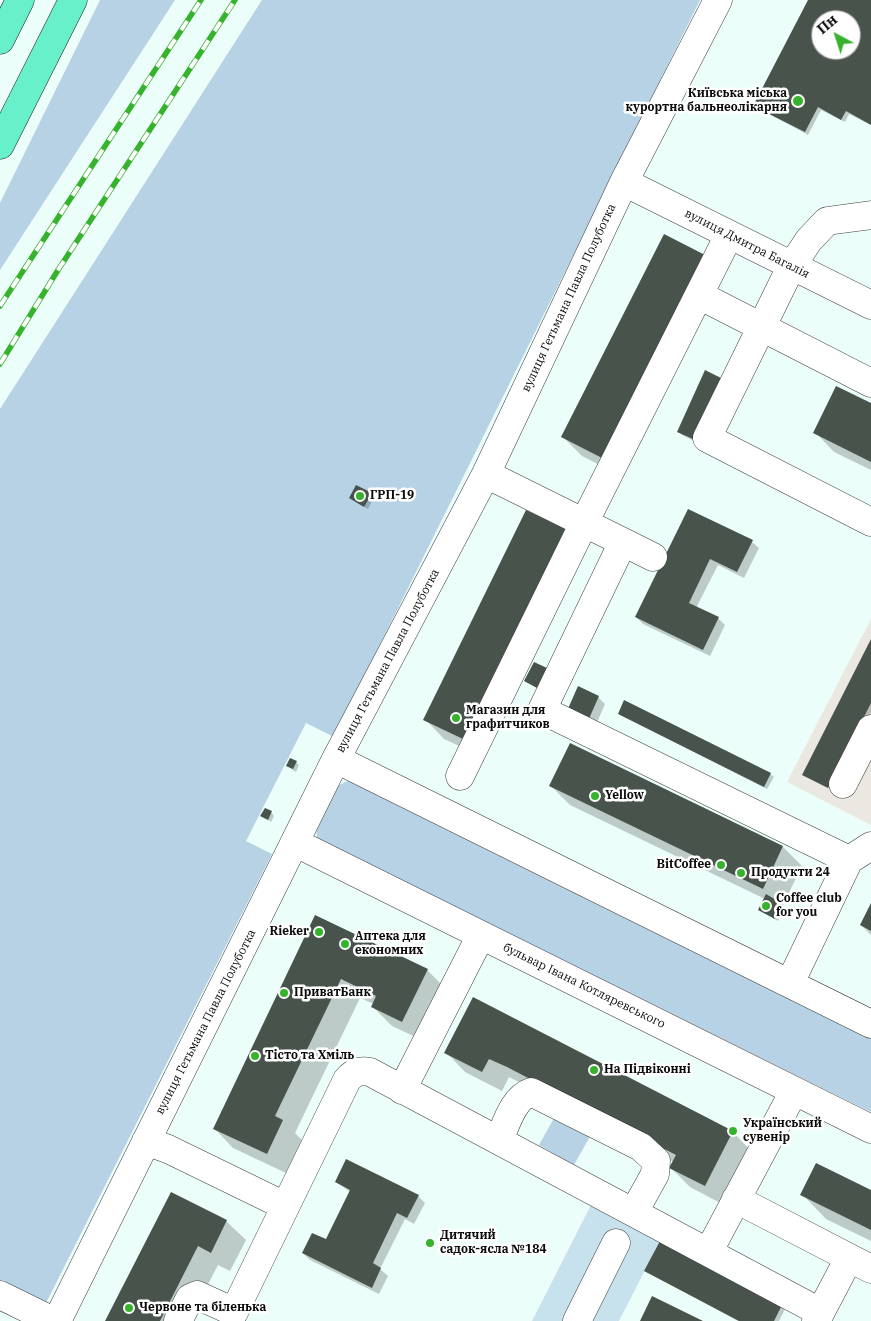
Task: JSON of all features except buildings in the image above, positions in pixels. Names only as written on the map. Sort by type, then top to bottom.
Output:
[{"type":"main road","points":[[0,145],[73,0]]},
{"type":"street","name":"вулиця Гетьмана Павла Полуботка","points":[[57,1321],[296,843],[336,759],[486,474],[624,182],[718,0]]},
{"type":"street","name":"вулиця Дмитра Багалія","points":[[624,182],[791,267],[871,305]]},
{"type":"street","points":[[871,215],[827,220],[809,240],[791,267],[707,438],[871,522]]},
{"type":"street","points":[[460,776],[584,523],[729,235]]},
{"type":"street","points":[[699,295],[871,383]]},
{"type":"street","points":[[486,474],[652,557]]},
{"type":"street","points":[[623,542],[542,710],[860,853],[790,984]]},
{"type":"street","points":[[844,784],[871,729]]},
{"type":"street","points":[[336,759],[871,1024]]},
{"type":"street","name":"бульвар Івана Котляревського","points":[[296,843],[871,1129]]},
{"type":"street","points":[[402,1090],[481,935]]},
{"type":"street","points":[[178,1321],[190,1298],[197,1295],[239,1315],[285,1206],[347,1080],[353,1073],[360,1070],[370,1072],[709,1251],[818,1317],[860,1263],[736,1199]]},
{"type":"street","points":[[709,1251],[794,1091]]},
{"type":"street","points":[[499,1140],[517,1102],[522,1095],[531,1092],[641,1147],[656,1162],[655,1174],[634,1212]]},
{"type":"street","points":[[146,1141],[168,1149],[285,1206]]},
{"type":"street","points":[[577,1321],[616,1242]]},
{"type":"street","points":[[0,1295],[53,1321]]},
{"type":"shaded area","points":[[100,0],[175,0],[0,270],[0,203]]},
{"type":"shaded area","points":[[262,0],[700,0],[334,737],[306,723],[246,841],[272,854],[38,1319],[0,1300],[0,409]]},
{"type":"shaded area","points":[[871,619],[871,825],[787,782]]},
{"type":"shaded area","points":[[350,780],[871,1037],[871,1112],[326,846],[317,838],[316,827],[335,787]]},
{"type":"shaded area","points":[[558,1111],[593,1131],[574,1165],[539,1145]]},
{"type":"shaded area","points":[[591,1205],[660,1241],[619,1321],[532,1321]]},
{"type":"railway","points":[[0,306],[201,0]]},
{"type":"railway","points":[[0,364],[58,270],[235,0]]},
{"type":"place","name":"Київська міська курортна бальнеолікарня","points":[[798,101]]},
{"type":"place","name":"ГРП-19","points":[[360,496]]},
{"type":"place","name":"Магазин для графитчиков","points":[[456,718]]},
{"type":"place","name":"Yellow","points":[[595,796]]},
{"type":"place","name":"BitCoffee","points":[[721,865]]},
{"type":"place","name":"Продукти 24","points":[[741,873]]},
{"type":"place","name":"Coffee club for you","points":[[766,906]]},
{"type":"place","name":"Rieker","points":[[319,932]]},
{"type":"place","name":"Аптека для економних","points":[[345,944]]},
{"type":"place","name":"ПриватБанк","points":[[284,993]]},
{"type":"place","name":"Тісто та Хміль","points":[[255,1056]]},
{"type":"place","name":"На Підвіконні","points":[[594,1070]]},
{"type":"place","name":"Український сувенір","points":[[733,1131]]},
{"type":"place","name":"Дитячий садок-ясла №184","points":[[430,1243]]},
{"type":"place","name":"Червоне та біленька","points":[[129,1308]]}]
